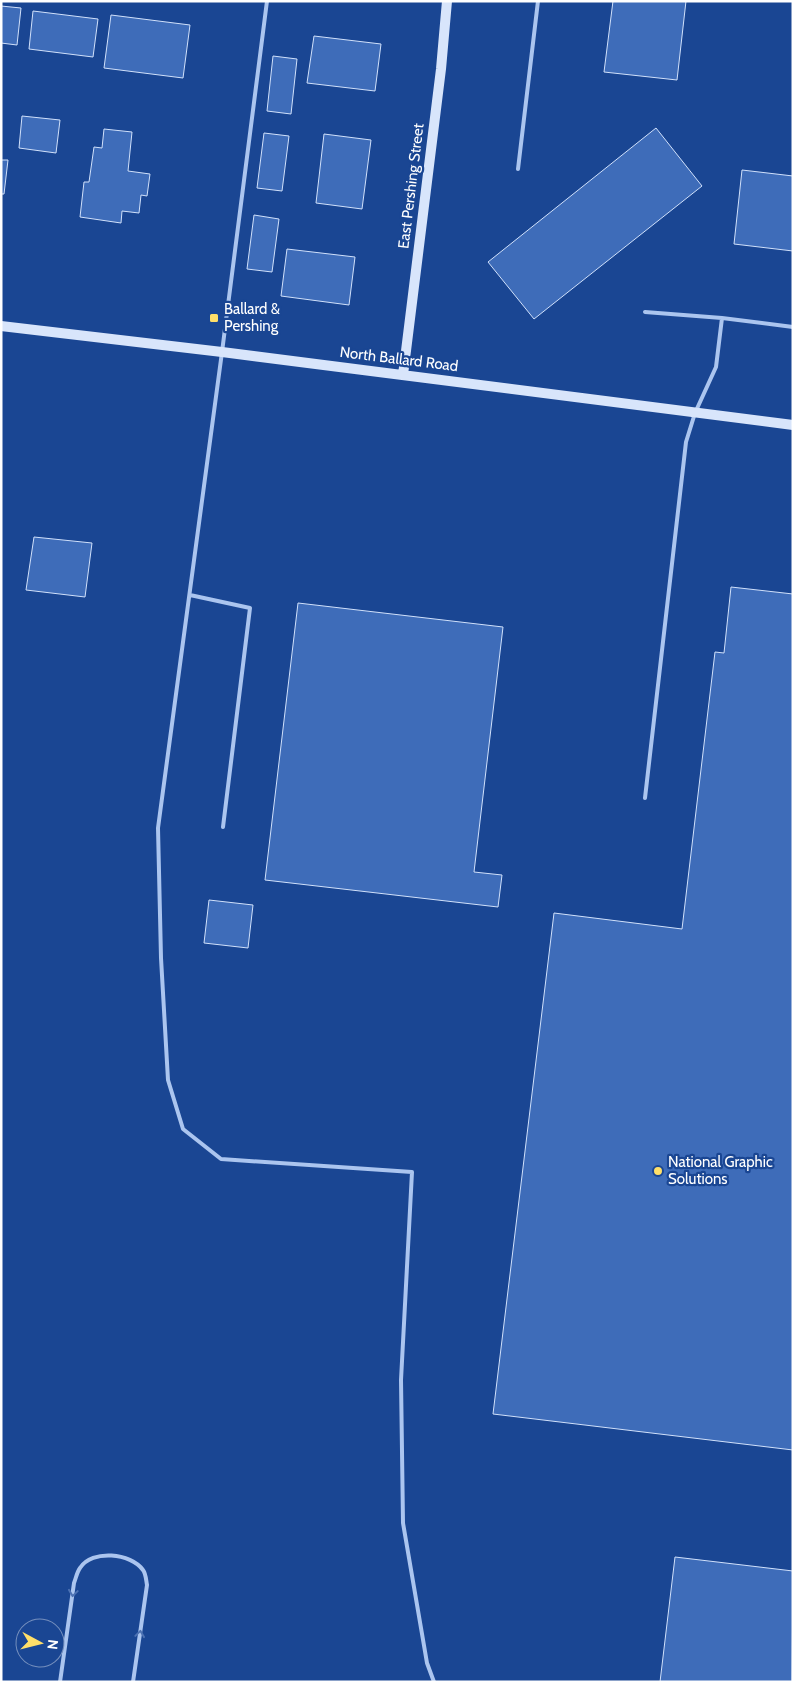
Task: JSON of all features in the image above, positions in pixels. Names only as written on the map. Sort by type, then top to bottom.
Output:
[{"type":"main road","name":"East Pershing Street","points":[[402,375],[447,1]]},
{"type":"main road","name":"North Ballard Road","points":[[1,326],[222,352],[793,425]]},
{"type":"lane","points":[[267,1],[158,828],[161,958],[168,1080],[183,1129],[221,1159],[412,1172],[401,1380],[403,1523],[427,1663],[434,1682]]},
{"type":"lane","points":[[518,169],[538,1]]},
{"type":"lane","points":[[645,312],[722,318],[793,327]]},
{"type":"lane","points":[[645,798],[686,442],[695,413],[716,367],[722,318]]},
{"type":"lane","points":[[190,595],[250,608],[222,827]]},
{"type":"lane","points":[[60,1682],[74,1583],[80,1567],[102,1555],[120,1556],[135,1563],[144,1571],[147,1585],[133,1682]]},
{"type":"building","points":[[613,1],[686,1],[677,80],[604,72]]},
{"type":"building","points":[[1,6],[21,8],[17,45],[1,43]]},
{"type":"building","points":[[33,11],[98,19],[93,57],[29,49]]},
{"type":"building","points":[[111,15],[190,25],[183,78],[104,68]]},
{"type":"building","points":[[314,36],[381,44],[375,91],[307,83]]},
{"type":"building","points":[[273,56],[297,59],[291,114],[267,111]]},
{"type":"building","points":[[22,116],[60,120],[56,153],[19,148]]},
{"type":"building","points":[[656,128],[702,186],[534,319],[488,262]]},
{"type":"building","points":[[104,129],[132,132],[128,171],[150,174],[147,196],[141,195],[139,213],[122,211],[121,223],[80,217],[84,182],[89,182],[94,147],[102,148]]},
{"type":"building","points":[[264,133],[289,136],[282,191],[257,188]]},
{"type":"building","points":[[324,134],[371,140],[362,209],[316,203]]},
{"type":"building","points":[[1,160],[8,160],[4,194],[1,194]]},
{"type":"building","points":[[742,170],[793,176],[793,251],[734,244]]},
{"type":"building","points":[[254,215],[279,219],[272,272],[247,269]]},
{"type":"building","points":[[287,249],[355,257],[349,305],[281,296]]},
{"type":"building","points":[[34,537],[92,543],[85,597],[26,590]]},
{"type":"building","name":"National Graphic Solutions","points":[[731,587],[793,594],[793,1450],[493,1414],[554,913],[682,929],[715,652],[724,653]]},
{"type":"building","points":[[298,603],[503,627],[474,872],[502,875],[498,907],[265,880]]},
{"type":"building","points":[[209,900],[253,905],[248,948],[204,943]]},
{"type":"building","points":[[675,1557],[793,1571],[792,1682],[660,1682]]},
{"type":"place","name":"Ballard & Pershing","points":[[214,318]]},
{"type":"place","name":"National Graphic Solutions","points":[[658,1171]]}]
